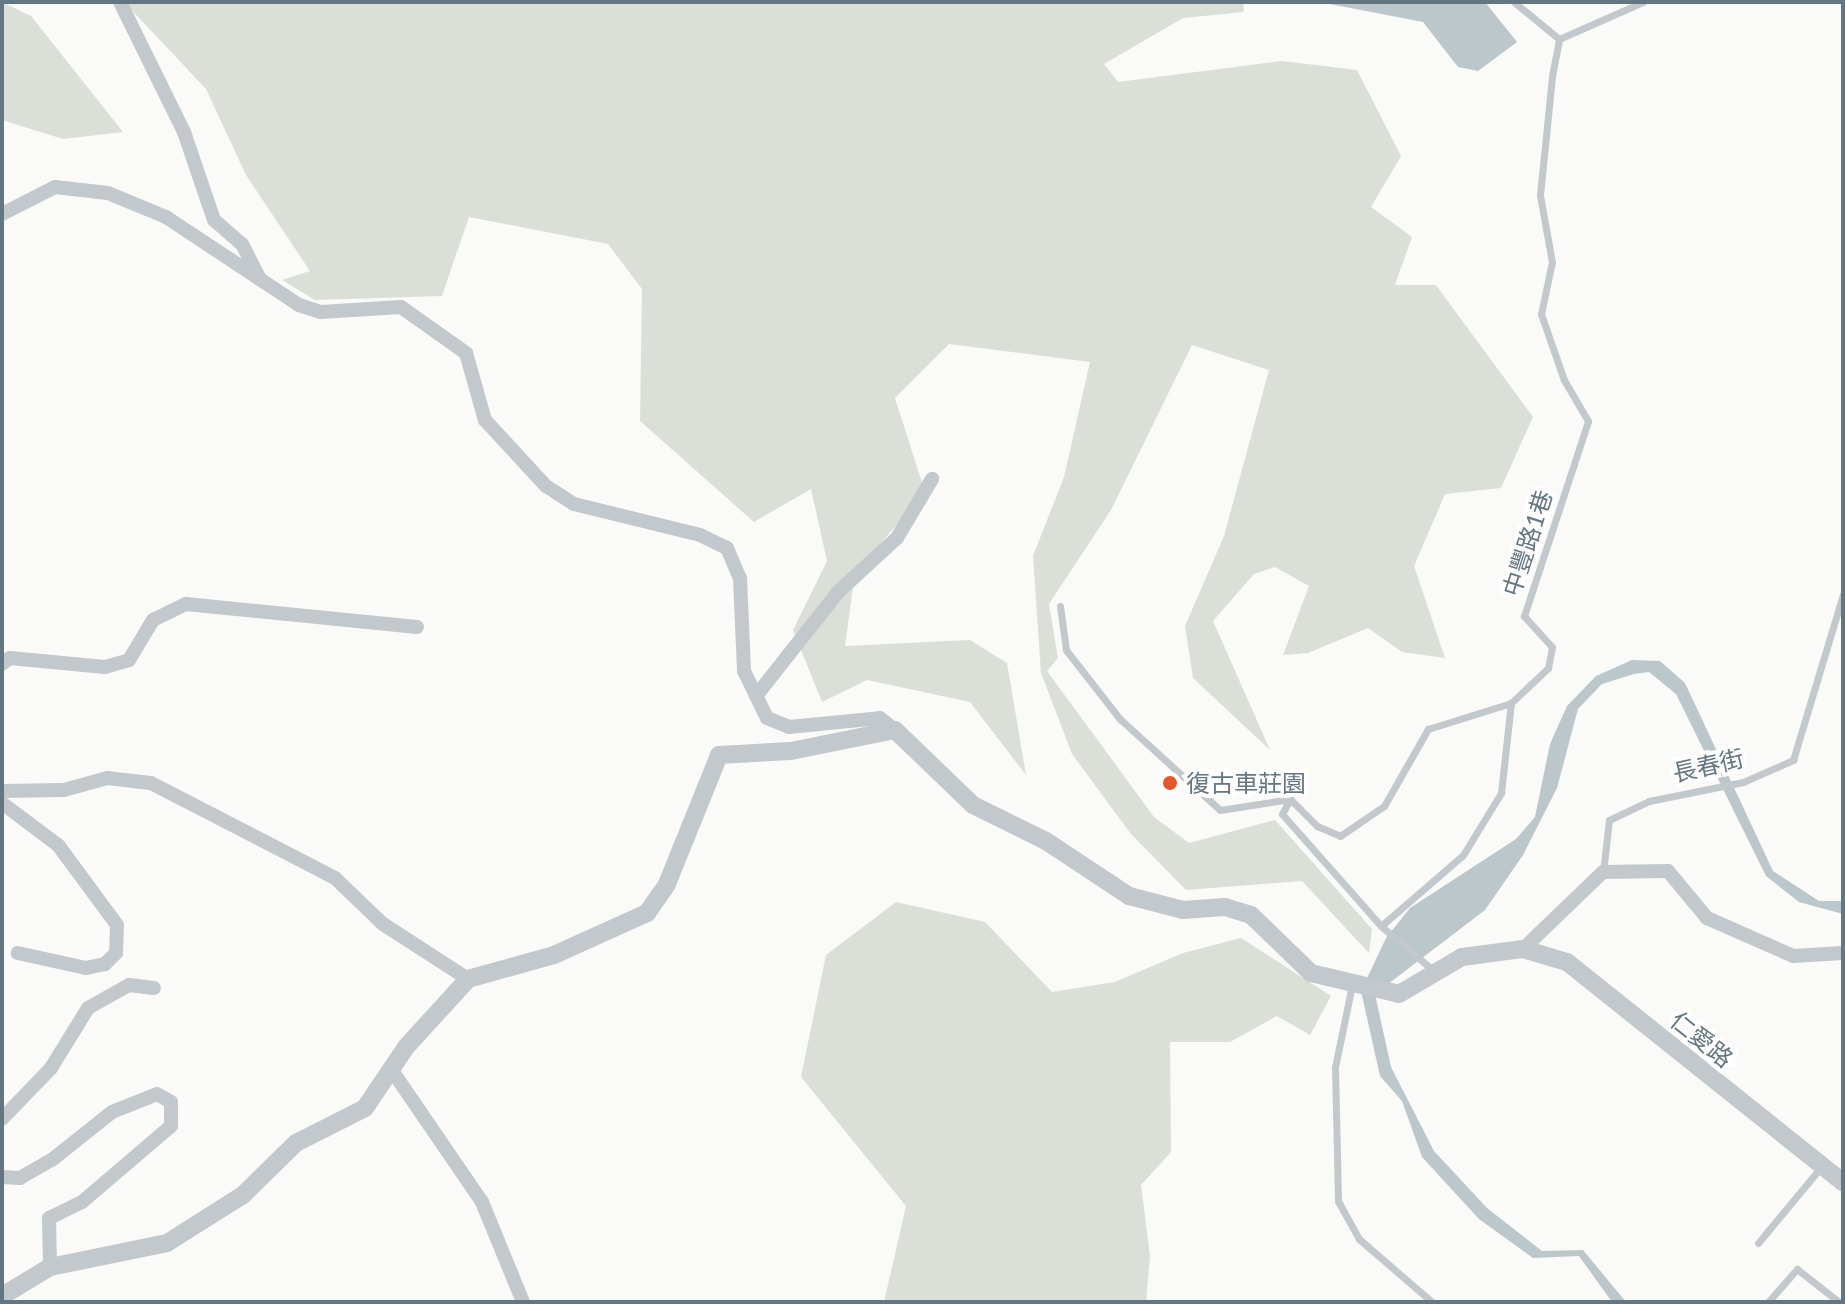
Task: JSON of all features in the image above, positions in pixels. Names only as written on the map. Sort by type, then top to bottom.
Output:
[{"type":"street","points":[[120,2],[184,132],[214,220],[242,244],[262,283]]},
{"type":"street","points":[[2,214],[55,187],[108,193],[177,224],[262,283],[321,312],[401,307],[466,353],[485,420],[546,486],[574,504],[700,535],[727,548],[740,578],[739,651],[756,696],[777,726],[855,716],[880,718],[973,805],[1046,841],[1129,896],[1183,910],[1225,907],[1251,915],[1311,973],[1399,994],[1462,957],[1523,949],[1603,872],[1668,871],[1707,918],[1793,956],[1843,953]]},
{"type":"street","points":[[756,696],[838,592],[897,538],[932,479]]},
{"type":"street","points":[[2,664],[10,658],[105,667],[129,660],[153,620],[186,604],[417,627]]},
{"type":"street","points":[[4,1298],[50,1267],[167,1243],[243,1195],[296,1143],[365,1108],[391,1069],[468,979],[554,955],[647,913],[667,884],[719,755],[791,751],[895,730]]},
{"type":"street","points":[[2,791],[64,790],[107,778],[151,783],[335,878],[383,924],[468,979]]},
{"type":"street","points":[[2,803],[58,845],[117,925],[116,953],[105,964],[86,968],[18,953]]},
{"type":"street","name":"仁愛路","points":[[1523,949],[1567,962],[1843,1182]]},
{"type":"street","points":[[2,1119],[51,1068],[88,1008],[129,985],[154,988]]},
{"type":"street","points":[[391,1069],[482,1202],[523,1302]]},
{"type":"street","points":[[2,1177],[20,1178],[53,1159],[112,1112],[157,1094],[171,1102],[171,1126],[82,1202],[49,1218],[50,1267]]},
{"type":"lane","points":[[1514,2],[1559,39],[1643,2]]},
{"type":"lane","name":"中豐路1巷","points":[[1290,799],[1317,826],[1340,836],[1384,806],[1428,729],[1511,703],[1548,668],[1552,647],[1524,616],[1588,421],[1564,380],[1541,314],[1552,262],[1540,195],[1559,39]]},
{"type":"lane","name":"長春街","points":[[1603,872],[1609,820],[1649,801],[1743,782],[1793,760],[1843,594]]},
{"type":"lane","points":[[1060,606],[1066,650],[1120,719],[1220,810],[1290,799]]},
{"type":"lane","points":[[1381,926],[1463,855],[1501,793],[1511,703]]},
{"type":"lane","points":[[1290,799],[1282,814],[1381,926],[1436,973]]},
{"type":"lane","points":[[1353,983],[1335,1067],[1338,1201],[1359,1239],[1432,1302]]},
{"type":"lane","points":[[1758,1243],[1822,1165]]},
{"type":"lane","points":[[1768,1302],[1797,1269],[1839,1302]]},
{"type":"shaded area","points":[[2,2],[31,16],[123,132],[63,139],[2,120]]},
{"type":"shaded area","points":[[124,2],[1243,2],[1244,12],[1183,18],[1104,64],[1118,82],[1282,61],[1357,70],[1401,156],[1371,207],[1412,237],[1395,285],[1436,285],[1533,417],[1501,488],[1445,494],[1414,566],[1445,658],[1402,652],[1368,628],[1308,653],[1283,655],[1309,586],[1275,567],[1254,574],[1213,621],[1270,750],[1193,678],[1185,626],[1224,536],[1269,370],[1192,345],[1111,510],[1049,604],[1058,658],[1047,671],[1154,817],[1189,843],[1275,820],[1372,929],[1369,953],[1302,881],[1186,890],[1131,834],[1072,754],[1041,673],[1033,556],[1064,477],[1090,362],[949,344],[895,398],[925,492],[855,573],[845,646],[970,640],[1007,663],[1026,775],[970,702],[867,680],[822,702],[793,630],[827,561],[811,489],[754,522],[640,421],[642,289],[608,244],[469,217],[442,296],[315,300],[282,280],[310,271],[246,175],[206,89]]},
{"type":"shaded area","points":[[1319,2],[1485,2],[1517,42],[1478,71],[1458,67],[1423,22]]},
{"type":"shaded area","points":[[1632,660],[1660,661],[1685,683],[1773,871],[1822,903],[1843,901],[1843,914],[1799,902],[1766,876],[1676,694],[1649,672],[1634,674],[1602,684],[1578,709],[1557,788],[1523,855],[1485,910],[1375,994],[1391,1067],[1434,1151],[1487,1208],[1542,1251],[1583,1250],[1626,1302],[1612,1302],[1579,1256],[1533,1258],[1479,1219],[1422,1157],[1402,1101],[1380,1076],[1361,991],[1386,938],[1410,908],[1516,839],[1535,817],[1550,744],[1567,706],[1596,676]]},
{"type":"shaded area","points":[[896,902],[985,922],[1052,992],[1115,982],[1183,953],[1241,938],[1331,996],[1310,1035],[1277,1016],[1230,1042],[1170,1042],[1171,1152],[1141,1185],[1150,1256],[1146,1302],[884,1302],[906,1206],[801,1077],[826,955]]},
{"type":"waterway","points":[[1816,903],[1843,903]]},
{"type":"place","name":"復古車莊園","points":[[1170,783]]}]
